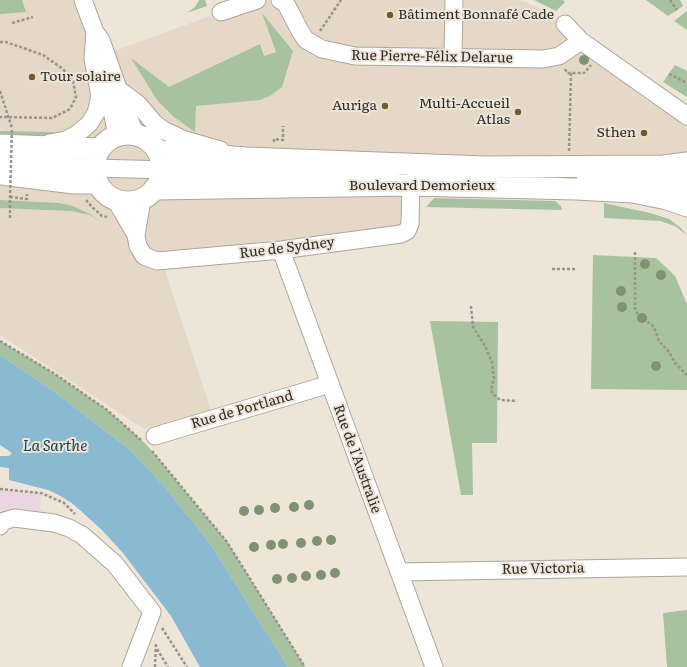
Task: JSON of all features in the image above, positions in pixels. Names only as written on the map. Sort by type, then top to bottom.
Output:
[{"type":"main road","points":[[112,208],[96,176],[96,155],[104,143],[126,135],[150,141],[160,160],[161,176],[148,194]]},
{"type":"main road","points":[[2,151],[100,149]]},
{"type":"main road","name":"Boulevard Demorieux","points":[[160,160],[246,158],[484,167],[663,166],[687,163]]},
{"type":"main road","points":[[0,174],[74,183],[96,176]]},
{"type":"main road","points":[[687,182],[687,192]]},
{"type":"main road","name":"Boulevard Demorieux","points":[[112,208],[148,194],[411,185],[633,192],[667,199],[687,206]]},
{"type":"street","points":[[83,0],[108,86],[126,135]]},
{"type":"street","points":[[221,12],[254,0]]},
{"type":"street","name":"Rue Pierre-Félix Delarue","points":[[280,0],[286,4],[302,35],[312,43],[332,52],[355,56],[543,60],[558,56],[581,40]]},
{"type":"street","points":[[453,58],[454,0]]},
{"type":"street","points":[[565,24],[581,40],[687,116]]},
{"type":"street","points":[[94,37],[101,40],[118,89],[126,135]]},
{"type":"street","points":[[2,151],[55,143],[73,136],[89,124],[96,113],[100,96],[93,59],[94,37]]},
{"type":"street","points":[[118,89],[138,104],[155,124],[165,131],[185,140],[246,158]]},
{"type":"street","points":[[2,151],[96,176],[160,160],[687,182]]},
{"type":"street","name":"Rue de Sydney","points":[[112,208],[136,235],[142,254],[157,261],[281,250],[404,233],[410,224],[411,185]]},
{"type":"street","name":"Rue de Sydney","points":[[136,235],[148,194]]},
{"type":"street","name":"Rue de l'Australie","points":[[281,250],[434,667]]},
{"type":"street","name":"Rue de Portland","points":[[150,440],[330,384]]},
{"type":"street","points":[[1,524],[14,518],[54,523],[82,535],[115,564],[152,612],[131,667]]},
{"type":"street","name":"Rue Victoria","points":[[399,572],[687,567]]},
{"type":"path","points":[[312,43],[341,0]]},
{"type":"path","points":[[670,0],[677,10]]},
{"type":"path","points":[[12,23],[33,18]]},
{"type":"path","points":[[0,42],[6,42],[43,55],[63,69],[73,81],[76,89],[76,97],[73,104],[70,109],[61,115],[46,119],[0,117]]},
{"type":"path","points":[[567,73],[584,73]]},
{"type":"path","points":[[569,158],[571,73]]},
{"type":"path","points":[[669,74],[687,83]]},
{"type":"path","points":[[0,91],[12,124],[12,197],[10,218]]},
{"type":"path","points":[[274,140],[283,140],[283,126]]},
{"type":"path","points":[[12,197],[27,199]]},
{"type":"path","points":[[82,198],[102,216],[112,208]]},
{"type":"path","points":[[635,252],[635,308],[638,313],[654,327],[659,340],[669,352],[674,363],[687,375]]},
{"type":"path","points":[[552,269],[575,269]]},
{"type":"path","points":[[471,306],[473,327],[485,346],[492,362],[494,378],[491,390],[500,400],[517,400]]},
{"type":"path","points":[[0,340],[55,374],[150,440],[227,542],[305,667]]},
{"type":"path","points":[[152,612],[187,667]]},
{"type":"path","points":[[155,667],[157,649],[168,667]]},
{"type":"shaded area","points":[[0,0],[83,0],[106,54],[221,12],[235,0],[519,0],[540,8],[566,25],[687,116],[687,192],[411,185],[410,224],[162,261],[211,411],[144,429],[0,335]]},
{"type":"shaded area","points":[[0,489],[41,493],[39,521],[0,526]]},
{"type":"green space","points":[[0,0],[22,0],[26,12],[0,14]]},
{"type":"green space","points":[[199,0],[205,0],[207,6],[187,13],[195,7]]},
{"type":"green space","points":[[534,0],[563,0],[565,2],[556,11]]},
{"type":"green space","points":[[646,0],[680,0],[683,6],[668,16]]},
{"type":"green space","points":[[687,11],[687,30],[674,21]]},
{"type":"green space","points":[[262,13],[293,51],[282,87],[270,96],[260,100],[196,106],[195,132],[174,117],[157,100],[131,58],[169,87],[260,44],[264,56],[276,52]]},
{"type":"green space","points":[[675,65],[687,71],[687,97],[663,82]]},
{"type":"green space","points":[[0,131],[52,132],[57,134],[0,145]]},
{"type":"green space","points":[[434,198],[555,201],[561,206],[562,210],[426,207]]},
{"type":"green space","points":[[0,200],[59,203],[73,206],[90,214],[101,222],[90,215],[71,211],[0,208]]},
{"type":"green space","points":[[604,203],[650,213],[669,219],[680,227],[687,235],[675,226],[660,221],[604,218]]},
{"type":"green space","points":[[593,255],[656,258],[675,276],[687,304],[687,390],[591,389]]},
{"type":"green space","points":[[430,321],[498,322],[497,443],[472,443],[473,495],[461,495]]},
{"type":"green space","points":[[0,341],[55,374],[107,410],[146,444],[227,542],[305,667],[288,667],[209,542],[163,485],[129,449],[52,390],[0,355]]},
{"type":"green space","points":[[687,610],[687,667],[667,667],[663,613]]},
{"type":"water","name":"La Sarthe","points":[[0,355],[52,390],[129,449],[163,485],[209,542],[288,667],[200,667],[171,616],[123,553],[102,530],[73,504],[59,495],[48,490],[9,480],[9,468],[0,467],[0,456],[9,456],[12,453],[0,445]]},
{"type":"place","name":"Bâtiment Bonnafé Cade","points":[[390,15]]},
{"type":"place","name":"Tour solaire","points":[[32,77]]},
{"type":"place","name":"Auriga","points":[[385,106]]},
{"type":"place","name":"Multi-Accueil Atlas","points":[[518,112]]},
{"type":"place","name":"Sthen","points":[[644,133]]}]
